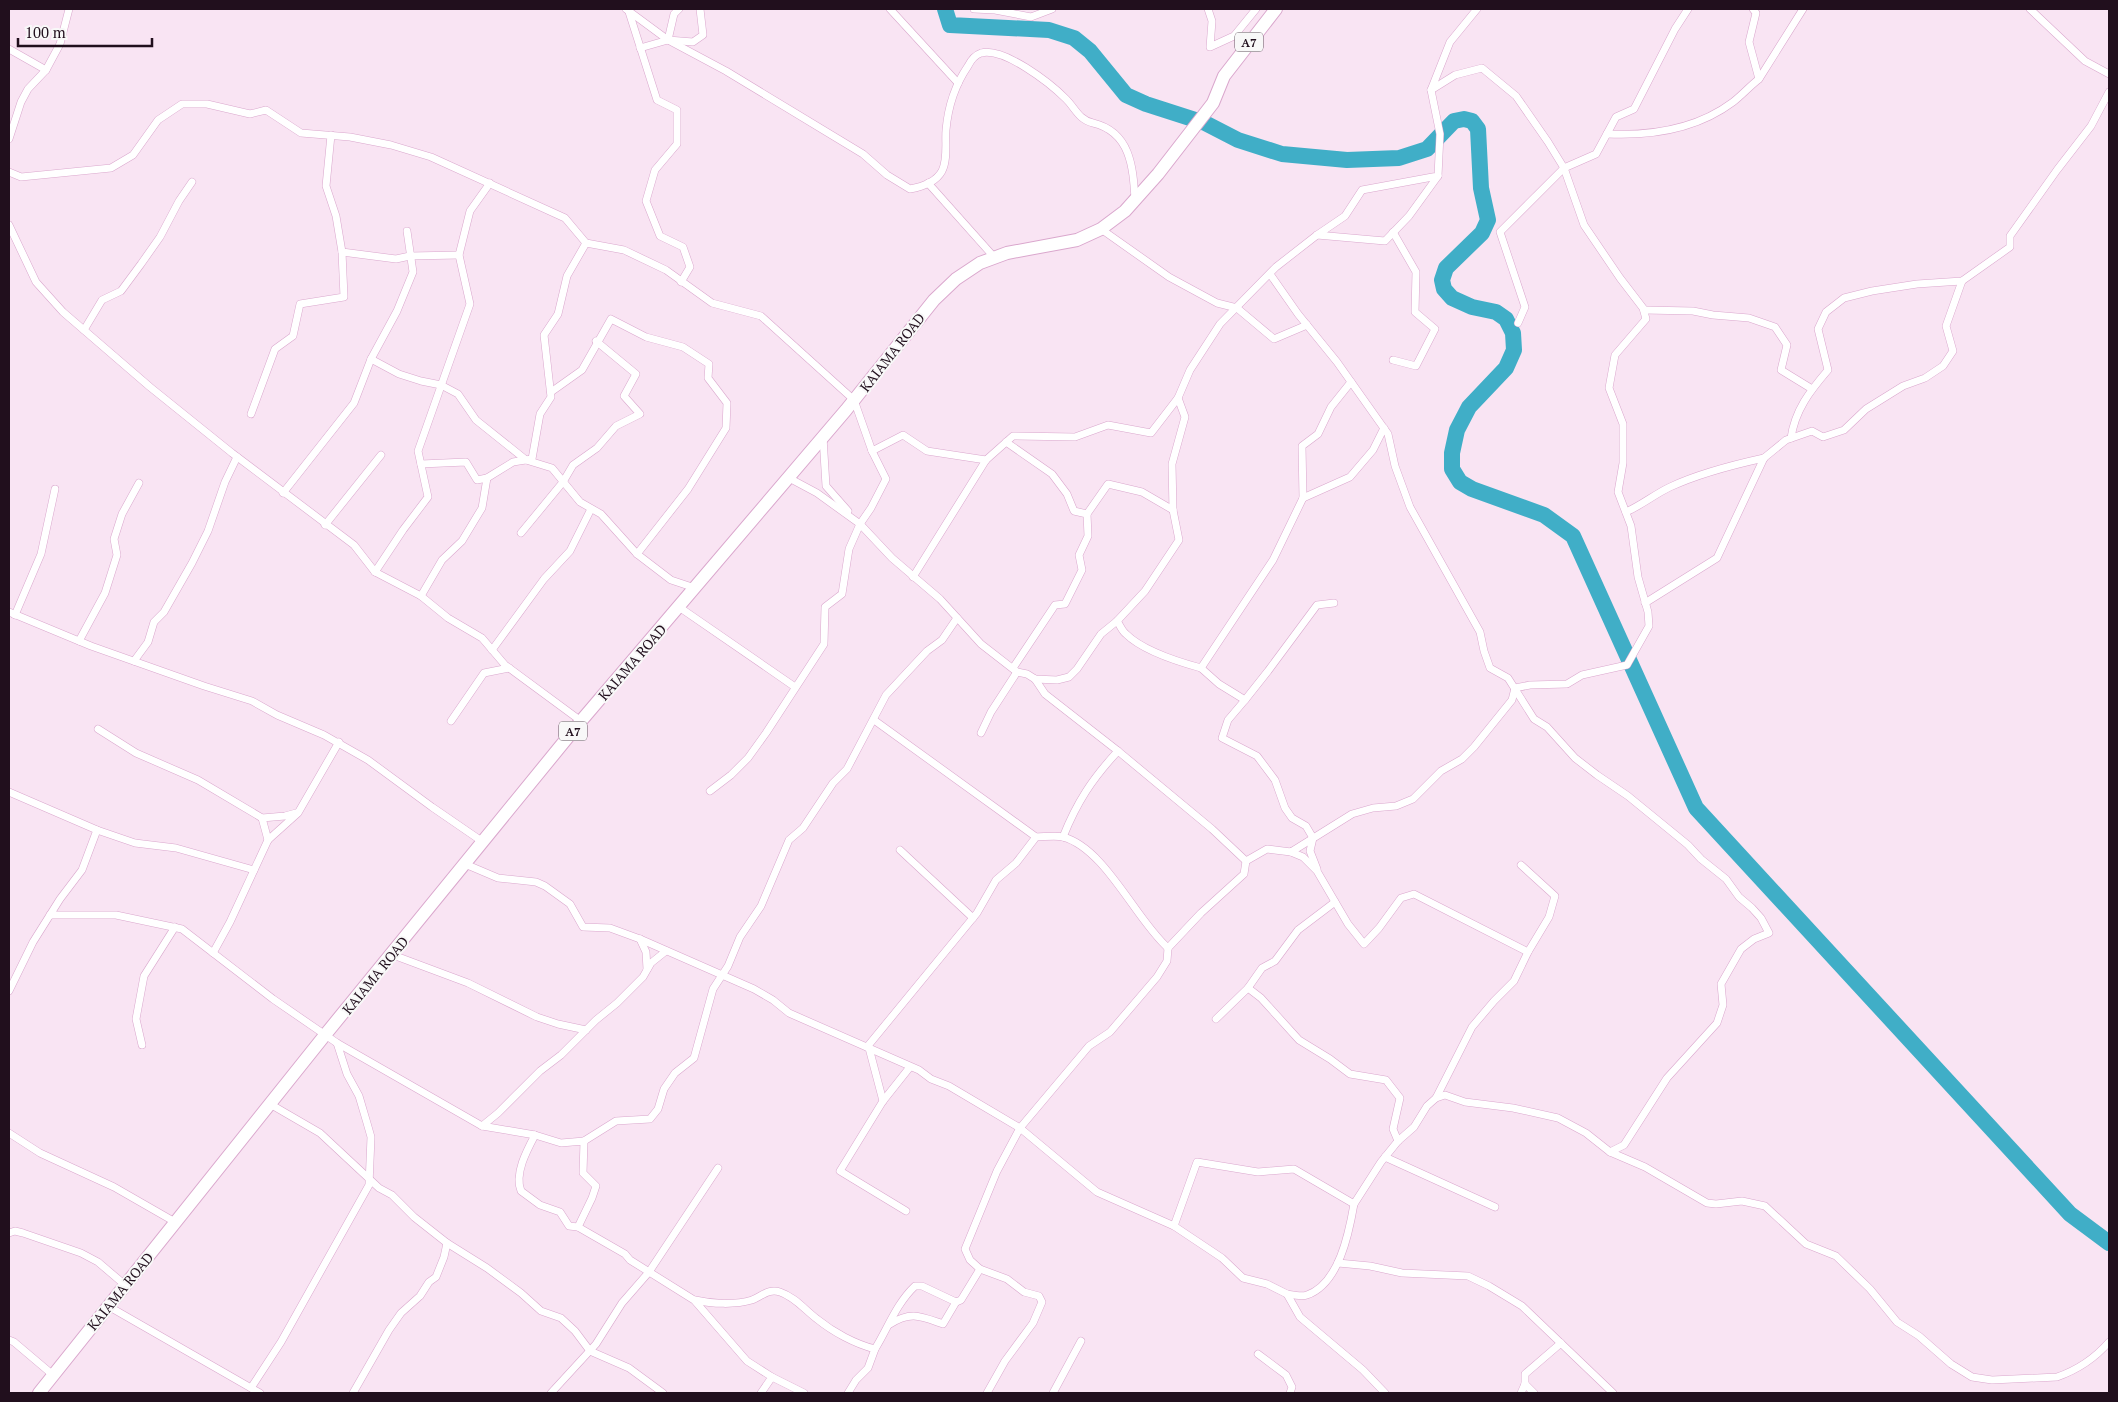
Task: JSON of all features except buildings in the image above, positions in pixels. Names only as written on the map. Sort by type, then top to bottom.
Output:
[{"type":"highway","name":"KAIAMA ROAD","points":[[39,1393],[325,1035],[393,954],[581,721],[789,478],[934,300],[969,269],[1007,253],[1061,244],[1101,229],[1135,201],[1213,103],[1224,76],[1276,9]]},
{"type":"street","points":[[9,139],[21,102],[28,89],[46,70],[60,44],[69,9]]},
{"type":"street","points":[[668,40],[674,14],[679,9]]},
{"type":"street","points":[[640,48],[668,40],[693,42],[703,35],[700,9]]},
{"type":"street","points":[[890,9],[958,83]]},
{"type":"street","points":[[974,9],[995,10],[1031,17],[1052,9]]},
{"type":"street","points":[[1208,9],[1212,21],[1210,47],[1234,36],[1256,9]]},
{"type":"street","points":[[1317,235],[1385,241],[1409,216],[1438,176],[1440,134],[1431,90],[1450,42],[1477,9]]},
{"type":"street","points":[[1518,324],[1525,307],[1500,232],[1564,168],[1596,154],[1616,117],[1634,109],[1670,38],[1688,9]]},
{"type":"street","points":[[1753,9],[1756,13],[1749,42],[1759,79]]},
{"type":"street","points":[[1607,134],[1662,131],[1698,122],[1731,103],[1759,79],[1803,9]]},
{"type":"street","points":[[2030,9],[2085,60],[2109,74]]},
{"type":"street","points":[[628,10],[668,40],[726,71],[863,154],[887,175],[910,189],[928,183],[942,172],[948,118],[958,83],[974,57],[980,54],[996,53],[1022,65],[1066,99],[1081,118],[1108,130],[1122,143],[1131,159],[1135,201]]},
{"type":"street","points":[[628,10],[657,100],[677,110],[677,144],[655,170],[646,201],[660,236],[684,247],[690,267],[681,282]]},
{"type":"street","points":[[9,49],[46,70]]},
{"type":"street","points":[[1431,90],[1455,75],[1482,68],[1516,96],[1564,168],[1584,225],[1644,310],[1646,319],[1615,355],[1609,388],[1623,424],[1623,463],[1618,492],[1631,526],[1638,577],[1648,612],[1649,626],[1627,665],[1582,675],[1567,684],[1530,685],[1515,688]]},
{"type":"street","points":[[1791,438],[1794,422],[1812,389],[1828,370],[1818,329],[1826,312],[1844,298],[1872,291],[1917,284],[1962,281],[2010,247],[2010,236],[2091,126],[2109,92]]},
{"type":"street","points":[[9,172],[21,178],[111,168],[133,156],[158,120],[182,104],[207,104],[250,114],[266,110],[301,133],[331,135],[391,145],[431,157],[565,218],[586,243],[624,250],[666,270],[712,303],[761,316],[854,400],[872,451],[886,479],[871,508],[860,524],[849,549],[842,594],[825,608],[824,644],[748,758],[731,775],[710,791]]},
{"type":"street","points":[[251,414],[275,350],[293,336],[300,304],[344,297],[342,252],[336,216],[326,186],[331,135]]},
{"type":"street","points":[[912,576],[986,460],[1013,436],[1074,437],[1108,425],[1151,434],[1178,398],[1190,370],[1220,324],[1270,274],[1317,235],[1345,216],[1362,190],[1438,176]]},
{"type":"street","points":[[84,330],[102,300],[121,291],[160,238],[179,201],[192,182]]},
{"type":"street","points":[[375,572],[428,497],[418,451],[470,304],[459,255],[470,211],[490,183]]},
{"type":"street","points":[[928,183],[994,257]]},
{"type":"street","points":[[9,225],[36,282],[63,312],[150,387],[237,457],[354,545],[375,572],[421,596],[448,618],[482,638],[509,668],[581,721]]},
{"type":"street","points":[[1101,229],[1169,277],[1217,303],[1237,308],[1274,339],[1307,325]]},
{"type":"street","points":[[283,493],[354,403],[371,359],[397,311],[410,280],[412,272],[407,231]]},
{"type":"street","points":[[1393,232],[1416,272],[1415,312],[1435,329],[1416,366],[1393,360]]},
{"type":"street","points":[[421,464],[466,462],[477,480],[487,478],[513,462],[532,459],[540,414],[551,398],[544,335],[558,314],[567,276],[586,243]]},
{"type":"street","points":[[342,252],[396,260],[410,256],[459,255]]},
{"type":"street","points":[[1270,274],[1388,434],[1395,466],[1410,507],[1480,632],[1490,668],[1508,678],[1534,719],[1548,727],[1575,758],[1628,796],[1726,879],[1739,897],[1761,918],[1769,933],[1754,939],[1741,949],[1721,984],[1723,1005],[1717,1023],[1667,1078],[1624,1145],[1610,1152]]},
{"type":"street","points":[[1626,512],[1642,505],[1667,488],[1688,479],[1764,458],[1791,438],[1812,431],[1823,437],[1844,430],[1866,409],[1903,386],[1925,378],[1943,366],[1953,351],[1946,326],[1962,281]]},
{"type":"street","points":[[1644,310],[1693,311],[1749,318],[1775,327],[1786,345],[1781,370],[1812,389]]},
{"type":"street","points":[[551,392],[582,370],[596,341],[610,319],[646,337],[683,347],[709,364],[708,378],[727,403],[726,428],[688,489],[637,554]]},
{"type":"street","points":[[521,533],[563,482],[573,464],[597,448],[616,426],[640,414],[624,396],[636,374],[596,341]]},
{"type":"street","points":[[371,359],[399,374],[442,385],[458,394],[476,420],[526,460],[552,468],[580,502],[601,514],[637,554],[671,580],[695,588]]},
{"type":"street","points":[[1201,668],[1273,560],[1303,498],[1302,446],[1318,434],[1331,408],[1351,382]]},
{"type":"street","points":[[1035,679],[1057,680],[1068,677],[1077,670],[1100,634],[1118,621],[1153,580],[1179,540],[1173,510],[1172,464],[1185,417],[1178,398]]},
{"type":"street","points":[[1303,498],[1350,477],[1373,450],[1384,428]]},
{"type":"street","points":[[872,451],[903,435],[927,451],[986,460]]},
{"type":"street","points":[[823,437],[826,486],[892,558],[940,599],[982,644],[1015,670],[1035,679],[1045,694],[1118,751],[1212,829],[1246,861]]},
{"type":"street","points":[[1006,442],[1052,474],[1067,494],[1074,511],[1087,514]]},
{"type":"street","points":[[325,525],[381,455]]},
{"type":"street","points":[[134,661],[148,642],[154,622],[164,612],[192,563],[208,531],[225,482],[237,457]]},
{"type":"street","points":[[1645,603],[1717,558],[1764,458]]},
{"type":"street","points":[[421,596],[442,560],[462,541],[482,508],[487,478]]},
{"type":"street","points":[[789,478],[817,493],[860,524]]},
{"type":"street","points":[[79,641],[105,593],[118,554],[114,539],[122,514],[139,483]]},
{"type":"street","points":[[981,733],[1015,670],[1055,605],[1065,604],[1082,570],[1079,555],[1088,536],[1087,514],[1108,484],[1142,492],[1173,510]]},
{"type":"street","points":[[55,489],[41,554],[12,613],[79,641],[134,661],[204,686],[252,700],[277,715],[339,742],[368,760],[483,842]]},
{"type":"street","points":[[492,650],[544,579],[570,551],[591,508]]},
{"type":"street","points":[[1334,603],[1317,605],[1268,672],[1228,720],[1222,738],[1257,756],[1275,780],[1285,808],[1292,818],[1306,826],[1313,838],[1310,850],[1318,871],[1348,924],[1364,944],[1379,928],[1400,898],[1414,894],[1528,952]]},
{"type":"street","points":[[680,607],[795,686]]},
{"type":"street","points":[[50,915],[116,915],[182,929],[273,999],[325,1035],[482,1126],[535,1135],[561,1143],[584,1142],[616,1121],[650,1119],[658,1109],[664,1089],[675,1073],[694,1058],[713,989],[728,966],[740,937],[761,906],[790,840],[803,828],[833,783],[847,769],[886,695],[927,651],[942,640],[956,618]]},
{"type":"street","points":[[1118,621],[1126,634],[1152,650],[1179,662],[1201,668],[1219,684],[1245,700]]},
{"type":"street","points":[[451,721],[484,673],[509,668]]},
{"type":"street","points":[[1291,852],[1352,814],[1373,808],[1396,806],[1413,799],[1441,772],[1462,759],[1474,747],[1512,700],[1515,688]]},
{"type":"street","points":[[874,720],[1036,837],[1063,837],[1082,846],[1113,877],[1158,939],[1168,948]]},
{"type":"street","points":[[98,729],[136,753],[198,780],[262,818],[298,813]]},
{"type":"street","points":[[213,953],[230,922],[268,840],[298,813],[339,742]]},
{"type":"street","points":[[1063,837],[1073,812],[1096,774],[1118,751]]},
{"type":"street","points":[[9,792],[97,830],[135,843],[176,848],[254,870]]},
{"type":"street","points":[[262,818],[268,840]]},
{"type":"street","points":[[9,991],[50,915],[82,870],[97,830]]},
{"type":"street","points":[[868,1048],[973,918],[996,880],[1016,863],[1036,837]]},
{"type":"street","points":[[1246,861],[1267,849],[1291,852],[1303,858],[1318,871]]},
{"type":"street","points":[[900,850],[973,918]]},
{"type":"street","points":[[987,1393],[1005,1361],[1033,1323],[1042,1302],[1039,1296],[1024,1292],[1007,1279],[980,1270],[970,1260],[965,1249],[997,1171],[1020,1128],[1089,1046],[1110,1032],[1157,977],[1167,961],[1168,948],[1201,913],[1244,874],[1246,861]]},
{"type":"street","points":[[465,864],[498,878],[536,882],[556,892],[570,904],[583,927],[610,928],[640,939],[759,992],[778,1003],[789,1013],[924,1073],[937,1083],[949,1086],[1020,1128],[1097,1192],[1174,1226],[1222,1258],[1243,1278],[1267,1284],[1288,1294],[1306,1295],[1325,1283],[1338,1263],[1350,1230],[1354,1204],[1385,1157],[1414,1126],[1427,1106],[1436,1098],[1472,1027],[1494,1000],[1514,981],[1528,952],[1549,917],[1555,896],[1521,865]]},
{"type":"street","points":[[1216,1019],[1248,988],[1262,968],[1275,961],[1298,930],[1335,902]]},
{"type":"street","points":[[142,1045],[136,1019],[144,976],[175,927]]},
{"type":"street","points":[[640,939],[646,952],[647,969]]},
{"type":"street","points":[[482,1126],[498,1113],[540,1071],[561,1056],[636,984],[651,963],[666,951]]},
{"type":"street","points":[[393,954],[468,983],[537,1017],[586,1030]]},
{"type":"street","points":[[1248,988],[1260,998],[1299,1040],[1350,1074],[1386,1080],[1400,1098],[1394,1129],[1398,1141]]},
{"type":"street","points":[[251,1388],[281,1342],[366,1192],[370,1178],[368,1123],[359,1096],[347,1074],[338,1043]]},
{"type":"street","points":[[868,1048],[883,1101]]},
{"type":"street","points":[[906,1210],[840,1171],[883,1101],[910,1067]]},
{"type":"street","points":[[1436,1098],[1445,1095],[1465,1102],[1513,1108],[1558,1118],[1586,1133],[1610,1152],[1646,1167],[1708,1203],[1742,1201],[1765,1206],[1806,1244],[1836,1256],[1870,1289],[1897,1322],[1920,1336],[1951,1364],[1972,1377],[1992,1380],[2057,1377],[2066,1374],[2098,1354],[2109,1342]]},
{"type":"street","points":[[270,1104],[320,1133],[379,1188],[392,1194],[414,1217],[447,1244],[487,1268],[521,1293],[540,1311],[561,1318],[575,1330],[590,1351],[629,1368],[663,1393]]},
{"type":"street","points":[[9,1133],[40,1153],[114,1187],[175,1222]]},
{"type":"street","points":[[535,1135],[523,1161],[519,1179],[521,1191],[540,1205],[560,1212],[568,1226],[578,1227],[625,1254],[630,1260],[694,1300],[747,1361],[772,1377],[804,1393]]},
{"type":"street","points":[[578,1227],[596,1186],[583,1174],[584,1142]]},
{"type":"street","points":[[1385,1157],[1495,1207]]},
{"type":"street","points":[[1174,1226],[1197,1162],[1258,1172],[1294,1169],[1354,1204]]},
{"type":"street","points":[[551,1393],[590,1351],[622,1303],[649,1272],[718,1168]]},
{"type":"street","points":[[9,1233],[15,1231],[81,1252],[98,1262],[125,1285]]},
{"type":"street","points":[[353,1393],[389,1330],[401,1313],[420,1296],[429,1282],[436,1277],[447,1244]]},
{"type":"street","points":[[1338,1263],[1370,1266],[1402,1273],[1468,1276],[1522,1306],[1613,1393]]},
{"type":"street","points":[[890,1324],[903,1316],[912,1315],[943,1324],[956,1302],[961,1300],[980,1270]]},
{"type":"street","points":[[848,1393],[856,1380],[868,1368],[874,1349],[890,1324],[897,1307],[915,1286],[922,1286],[956,1302]]},
{"type":"street","points":[[694,1300],[706,1302],[752,1300],[768,1292],[778,1291],[790,1296],[818,1320],[840,1334],[874,1349]]},
{"type":"street","points":[[1288,1294],[1300,1318],[1363,1370],[1385,1393]]},
{"type":"street","points":[[108,1306],[260,1393]]},
{"type":"street","points":[[9,1340],[14,1342],[53,1375]]},
{"type":"street","points":[[1053,1393],[1081,1341]]},
{"type":"street","points":[[1522,1393],[1525,1384],[1525,1374],[1562,1343]]},
{"type":"street","points":[[1258,1354],[1286,1375],[1292,1387],[1290,1393]]},
{"type":"street","points":[[762,1393],[772,1377]]},
{"type":"street","points":[[1525,1384],[1534,1393]]},
{"type":"waterway","points":[[945,9],[950,25],[1049,30],[1074,38],[1090,51],[1126,95],[1146,104],[1205,123],[1238,140],[1282,154],[1347,160],[1399,158],[1427,149],[1454,121],[1464,119],[1472,121],[1478,129],[1481,188],[1488,220],[1482,233],[1446,268],[1442,280],[1444,289],[1452,298],[1472,307],[1496,312],[1506,319],[1513,333],[1514,350],[1506,368],[1469,407],[1457,430],[1452,453],[1452,469],[1460,482],[1472,489],[1544,515],[1573,536],[1696,808],[2070,1214],[2109,1243]]}]
